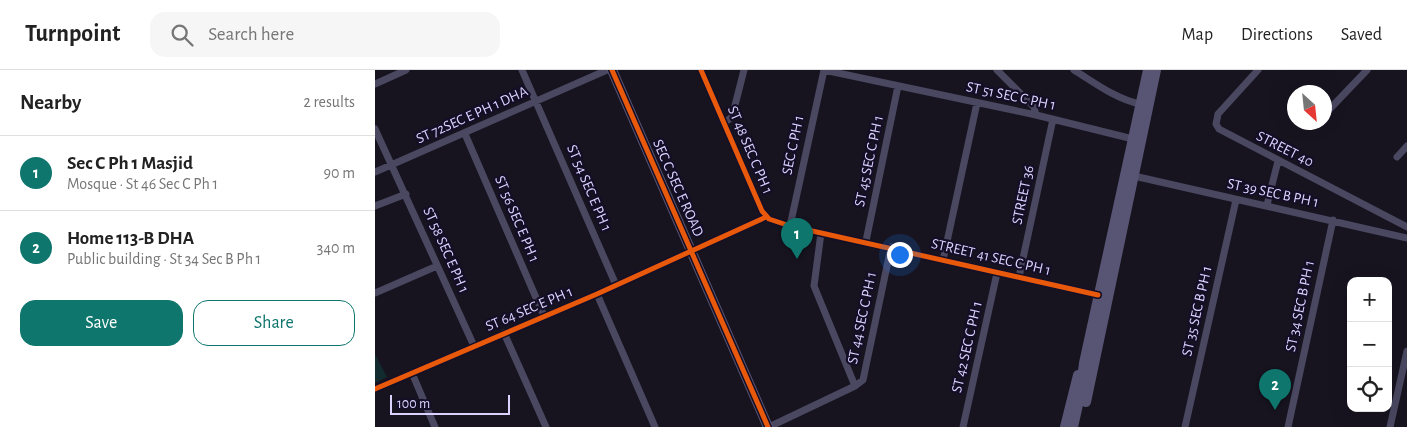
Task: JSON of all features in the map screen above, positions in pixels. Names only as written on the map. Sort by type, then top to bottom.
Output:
[{"type":"main road","name":"SEC C SEC E ROAD","points":[[612,70],[769,427]]},
{"type":"main road","points":[[1073,427],[1098,295],[1149,70]]},
{"type":"main road","points":[[1080,427],[1156,70]]},
{"type":"main road","points":[[1065,427],[1076,379],[1084,363]]},
{"type":"street","points":[[375,84],[406,70]]},
{"type":"street","name":"ST 54 SEC E PH 1","points":[[522,70],[616,285]]},
{"type":"street","name":"ST 72SEC E PH 1 DHA","points":[[375,172],[607,70]]},
{"type":"street","name":"ST 48 SEC C PH 1","points":[[701,70],[766,217],[790,226]]},
{"type":"street","points":[[724,124],[732,117],[744,70]]},
{"type":"street","name":"ST 51 SEC C PH 1","points":[[824,70],[1036,115],[1133,138]]},
{"type":"street","name":"SEC C PH 1","points":[[790,226],[824,70]]},
{"type":"street","points":[[997,70],[1034,106],[1036,115]]},
{"type":"street","points":[[1074,70],[1126,101],[1141,104]]},
{"type":"street","points":[[1332,108],[1367,70]]},
{"type":"street","name":"STREET 40","points":[[1256,71],[1218,114],[1217,124],[1224,132],[1407,227]]},
{"type":"street","name":"ST 45 SEC C PH 1","points":[[866,241],[898,86]]},
{"type":"street","points":[[943,260],[977,103]]},
{"type":"street","name":"STREET 36","points":[[1019,277],[1053,119]]},
{"type":"street","name":"ST 58 SEC E PH 1","points":[[375,129],[474,346]]},
{"type":"street","name":"ST 56 SEC E PH 1","points":[[465,134],[544,316]]},
{"type":"street","points":[[1397,157],[1407,146]]},
{"type":"street","points":[[1267,205],[1278,161]]},
{"type":"street","name":"ST 39 SEC B PH 1","points":[[1134,176],[1407,238]]},
{"type":"street","points":[[375,206],[406,194]]},
{"type":"street","name":"ST 35 SEC B PH 1","points":[[1185,427],[1236,200]]},
{"type":"street","name":"ST 64 SEC E PH 1","points":[[375,389],[597,294],[766,217]]},
{"type":"street","name":"ST 34 SEC B PH 1","points":[[1288,427],[1333,220]]},
{"type":"street","name":"STREET 41 SEC C PH 1","points":[[790,226],[866,241],[1098,295]]},
{"type":"street","points":[[821,233],[814,286],[855,386]]},
{"type":"street","name":"ST 44 SEC C PH 1","points":[[769,427],[855,386],[863,380],[891,247]]},
{"type":"street","points":[[375,292],[437,266]]},
{"type":"street","name":"ST 42 SEC C PH 1","points":[[963,427],[997,273]]},
{"type":"street","points":[[597,294],[655,427]]},
{"type":"street","points":[[504,333],[546,427]]},
{"type":"street","points":[[1390,427],[1405,369],[1407,351]]},
{"type":"street","points":[[412,373],[435,427]]},
{"type":"green space","points":[[375,354],[387,377],[375,383]]},
{"type":"cycle path","points":[[612,70],[768,427]]},
{"type":"cycle path","points":[[701,70],[762,211],[769,219],[790,226],[1098,295]]},
{"type":"cycle path","points":[[375,389],[597,294],[766,217]]},
{"type":"place","name":"Sec C Ph 1 Masjid","points":[[797,259]]},
{"type":"place","name":"Home 113-B DHA","points":[[1275,410]]}]
